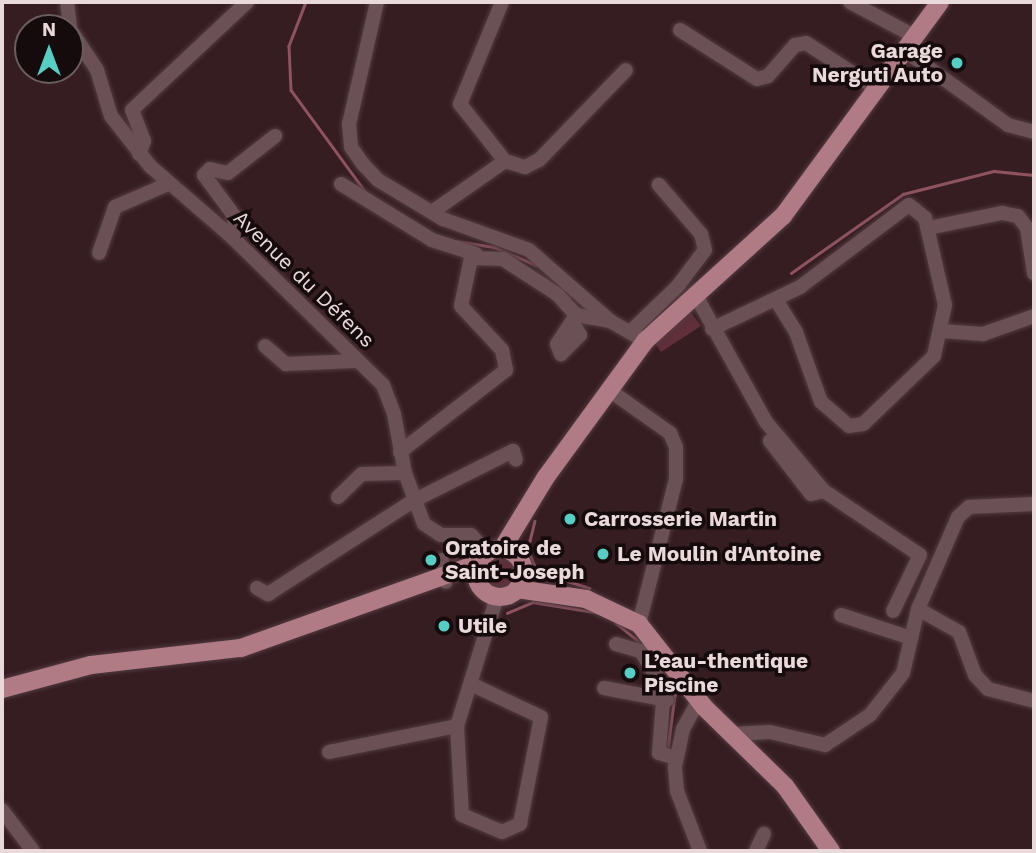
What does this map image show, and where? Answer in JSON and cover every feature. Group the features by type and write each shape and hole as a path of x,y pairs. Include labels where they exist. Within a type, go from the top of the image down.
{"main road":[{"path":"446,580 489,555 530,505 609,390 638,337 695,294 783,216 940,2"},
{"path":"517,589 530,505"},
{"path":"489,555 522,565 564,592 615,610 639,624 699,700 785,786 831,851"},
{"path":"480,587 489,555"},
{"path":"2,689 91,665 241,648 427,583 446,580 480,587 497,597 517,589 564,592"}],"street":[{"path":"139,154 145,141 132,110 247,2"},
{"path":"377,2 349,139 378,180 432,212 529,250 610,321 638,337 705,250 701,234 659,185"},
{"path":"502,2 460,104 505,161 525,166 539,160 626,70"},
{"path":"850,2 909,43 1008,125 1034,132"},
{"path":"680,30 757,79 768,76 795,45 806,43 877,89"},
{"name":"Avenue du Défens","path":"84,47 97,70 111,116 139,154 168,184 233,238 386,390 413,501 432,531 471,535 489,555"},
{"path":"233,238 235,217 204,175 210,169 228,173 275,136"},
{"path":"432,212 505,161"},
{"path":"99,253 116,207 168,184"},
{"path":"341,184 432,240 534,274 577,325 610,321"},
{"path":"712,329 776,300 843,259 909,205 917,207 928,228 928,246 945,299 941,331 928,366 855,427 821,402 796,332 776,300"},
{"path":"928,228 1002,214 1017,216 1027,228 1034,273"},
{"path":"401,452 506,370 502,349 461,306 468,261 477,254"},
{"path":"695,294 712,329 766,422 824,491 920,555 893,611"},
{"path":"941,331 983,334 1034,316"},
{"path":"265,346 286,364 355,360"},
{"path":"609,390 670,433 676,447 676,479 639,624"},
{"path":"257,588 268,594 413,501 513,451 516,460"},
{"path":"338,497 362,474 405,473"},
{"path":"733,734 770,732 814,745 830,743 892,694 935,561 963,511 1034,504"},
{"path":"442,559 446,580"},
{"path":"473,685 535,711 543,722 523,821 502,832 461,813 457,726 473,685 497,597"},
{"path":"918,609 959,632 975,675 988,689 1034,701"},
{"path":"841,614 911,638"},
{"path":"616,644 644,655 667,700 659,753 677,758"},
{"path":"604,688 667,700"},
{"path":"699,700 688,713 677,758 677,791 700,851"},
{"path":"329,751 457,726"},
{"path":"2,810 33,851"},
{"path":"756,851 764,834"}],"shaded area":[{"path":"689,310 701,326 661,352 653,340"},
{"path":"463,540 472,555 453,564 441,546"},
{"path":"499,555 511,560 516,572 511,584 499,589 487,584 482,572 487,560"}],"waterway":[{"path":"306,2 289,46 291,90 365,191"},
{"path":"791,273 903,194 994,171 1034,175"},
{"path":"456,241 494,247 536,265"},
{"path":"562,287 570,297"},
{"path":"535,521 528,550 537,571 589,588"},
{"path":"507,613 533,602 595,612"},
{"path":"616,623 646,647"},
{"path":"650,653 675,695 668,749"}],"place":[{"name":"Garage Nerguti Auto","path":"957,63"},
{"name":"Carrosserie Martin","path":"570,519"},
{"name":"Le Moulin d'Antoine","path":"603,554"},
{"name":"Oratoire de Saint-Joseph","path":"431,560"},
{"name":"Utile","path":"444,626"},
{"name":"L’eau-thentique Piscine","path":"630,673"}]}
